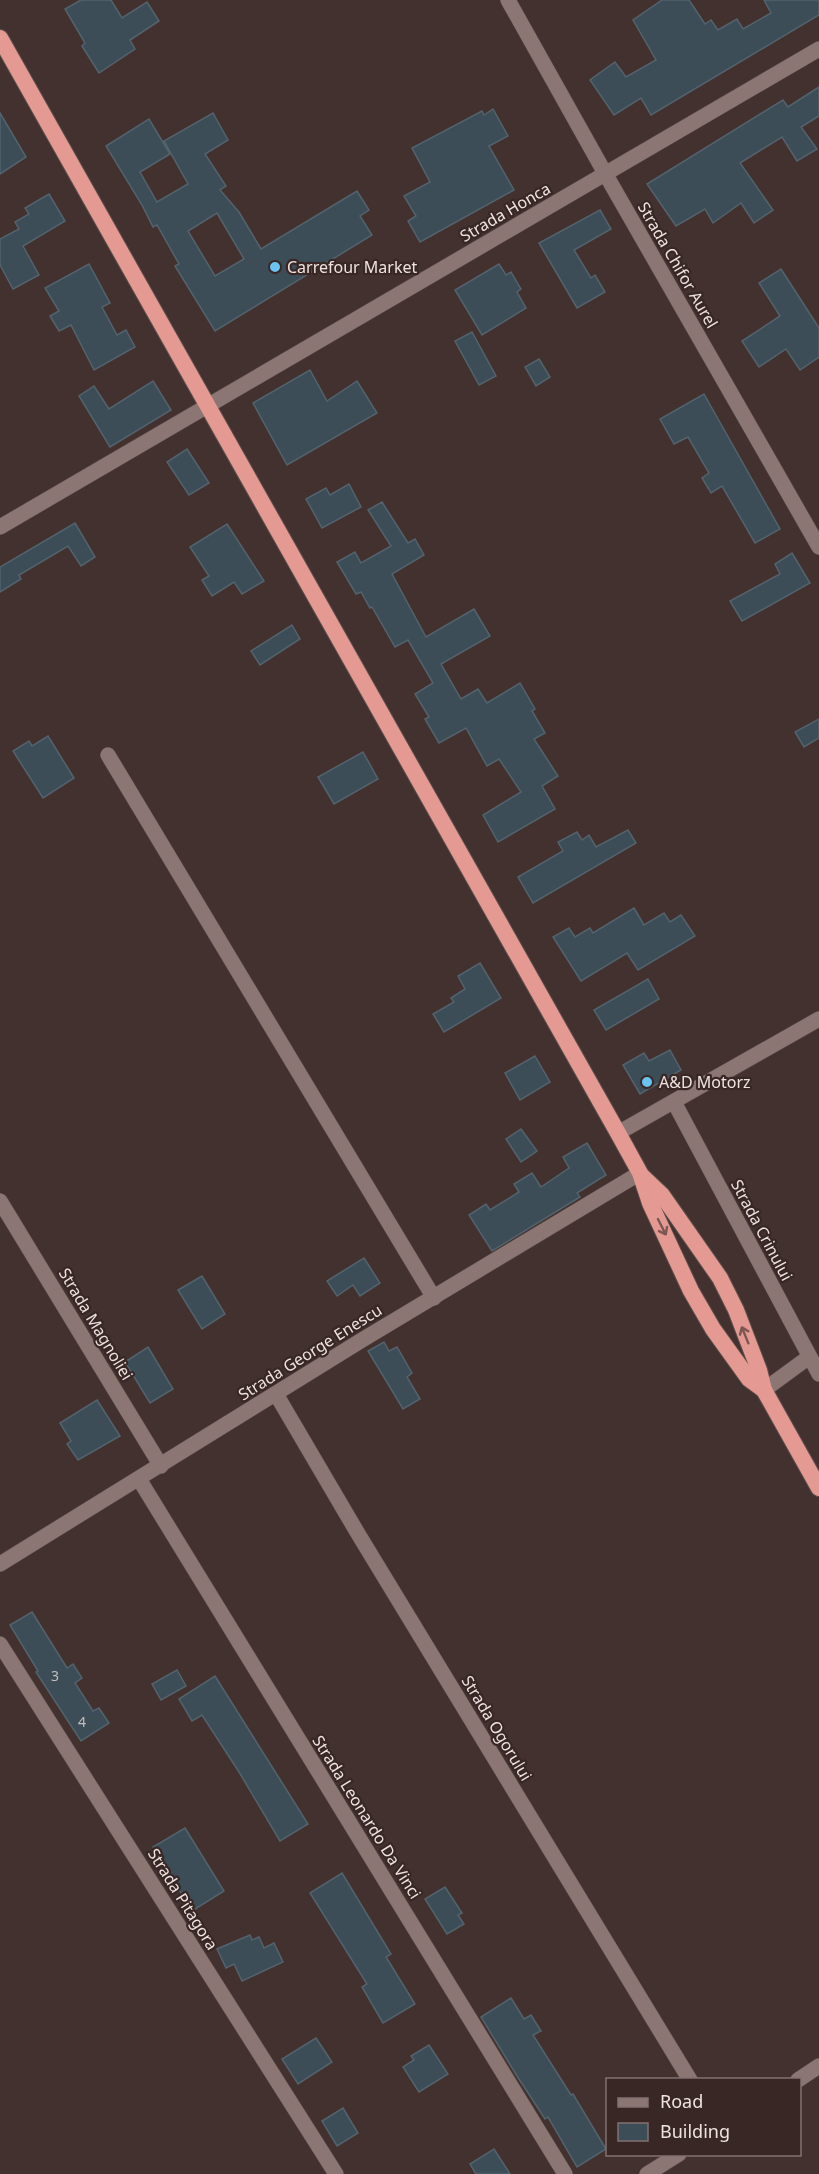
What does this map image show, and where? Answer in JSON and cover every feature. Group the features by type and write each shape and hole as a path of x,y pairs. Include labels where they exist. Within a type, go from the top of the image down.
{"highway":[{"path":"0,38 618,1132 692,1291 713,1329 749,1379 764,1390"},
{"path":"639,1173 662,1195 720,1278 736,1310 759,1370 764,1390 819,1488"}],"street":[{"name":"Strada Chifor Aurel","path":"508,0 819,547"},
{"name":"Strada Honca","path":"0,527 207,404 606,175 819,49"},
{"path":"108,755 434,1298"},
{"path":"618,1132 819,1019"},
{"name":"Strada Crinului","path":"674,1102 819,1374"},
{"name":"Strada George Enescu","path":"0,1564 639,1173"},
{"name":"Strada Magnoliei","path":"0,1201 161,1466"},
{"path":"764,1390 809,1357"},
{"name":"Strada Ogorului","path":"276,1394 357,1532 689,2078"},
{"name":"Strada Leonardo Da Vinci","path":"139,1479 565,2174"},
{"name":"Strada Pitagora","path":"0,1644 336,2174"},
{"path":"800,2078 819,2066"},
{"path":"647,2174 676,2156"}],"building":[{"path":"81,0 111,0 122,18 147,2 159,21 130,40 135,49 99,73 82,46 85,43 65,9"},
{"path":"662,0 689,0 705,24 711,20 718,30 737,19 743,29 771,13 764,0 819,0 819,15 651,115 641,98 614,115 590,80 615,62 626,77 656,60 633,20"},
{"path":"819,87 819,116 801,127 817,149 797,161 782,137 740,163 773,210 754,223 741,203 713,223 705,209 676,226 647,184 783,100 788,107"},
{"path":"493,109 508,136 489,146 514,190 420,242 408,221 416,216 404,196 430,182 412,148 482,111 484,115"},
{"path":"0,113 26,157 0,174"},
{"path":"213,113 228,140 205,154 226,186 220,190 239,212 261,249 357,191 369,210 360,216 372,235 215,331 175,266 179,264 157,225 153,227 106,146 149,119 170,154 140,172 157,202 188,184 164,141","holes":["217,213 244,259 215,276 188,231"]},
{"path":"49,194 65,221 23,246 39,275 13,289 0,265 0,239 19,229 15,222 29,214 25,208"},
{"path":"600,210 611,229 574,250 591,278 595,275 605,292 577,308 539,243"},
{"path":"89,264 110,303 102,307 117,335 126,330 135,347 94,370 71,325 59,331 50,316 59,311 45,288"},
{"path":"499,264 506,275 511,272 521,289 517,292 526,308 482,335 455,290"},
{"path":"781,269 819,328 819,357 800,370 786,349 759,367 742,341 780,316 759,283"},
{"path":"472,332 496,376 479,385 455,341"},
{"path":"539,359 550,377 536,386 525,367"},
{"path":"310,370 327,401 357,381 377,413 287,465 253,403"},
{"path":"153,381 171,410 110,447 79,396 94,386 109,409"},
{"path":"704,394 780,529 755,543 722,486 711,493 702,478 709,473 688,437 674,444 660,419"},
{"path":"187,449 209,483 189,495 167,462"},
{"path":"349,484 361,507 322,528 306,499 326,488 330,495"},
{"path":"382,502 408,543 415,539 424,555 392,574 426,637 474,609 490,636 441,664 461,699 478,689 487,703 520,683 545,733 534,739 558,776 542,786 555,809 498,842 483,815 521,792 499,759 487,766 466,728 439,743 425,719 429,717 415,694 433,683 408,640 395,647 372,607 370,608 361,592 356,594 337,562 355,552 361,563 391,546 368,510"},
{"path":"75,523 95,557 81,566 68,546 19,575 21,579 0,592 0,567"},
{"path":"227,524 264,581 242,594 234,582 212,596 202,580 209,576 190,547"},
{"path":"792,553 810,583 742,621 730,601 780,574 775,564"},
{"path":"292,625 300,639 260,665 251,651"},
{"path":"819,719 819,738 804,747 795,732"},
{"path":"48,736 74,778 43,798 13,751 29,741 32,746"},
{"path":"363,752 378,779 334,804 318,777"},
{"path":"628,830 636,843 533,903 518,877 563,851 558,842 577,832 582,840 589,835 596,847"},
{"path":"634,908 644,925 664,913 670,922 681,915 695,936 638,970 627,953 581,981 553,937 569,928 575,937 590,928 593,933"},
{"path":"480,963 501,998 444,1032 433,1014 454,1002 451,998 465,989 458,976"},
{"path":"648,979 659,999 606,1030 594,1010"},
{"name":"A&D Motorz","path":"670,1050 681,1070 640,1094 623,1065 644,1053 649,1061"},
{"path":"535,1056 550,1082 520,1100 505,1073"},
{"path":"521,1129 537,1151 521,1162 506,1139"},
{"path":"587,1143 606,1175 577,1193 580,1197 492,1251 469,1215 486,1204 490,1210 519,1192 514,1184 532,1173 541,1187 569,1168 563,1157"},
{"path":"364,1258 380,1283 360,1296 353,1285 337,1296 327,1281"},
{"path":"202,1276 225,1314 202,1329 178,1290"},
{"path":"384,1342 389,1351 397,1347 412,1373 407,1377 420,1399 403,1409 368,1351"},
{"path":"148,1347 173,1389 150,1403 125,1362"},
{"path":"97,1400 120,1436 78,1460 67,1444 71,1441 60,1423"},
{"path":"32,1612 67,1668 73,1664 82,1678 75,1683 93,1711 99,1708 109,1723 81,1741 36,1672 38,1671 10,1625"},
{"path":"177,1670 186,1686 161,1700 152,1684"},
{"path":"215,1676 308,1824 280,1841 202,1715 192,1721 179,1699"},
{"path":"185,1828 224,1891 192,1911 153,1847"},
{"path":"342,1873 391,1954 386,1957 415,2004 383,2023 362,1987 367,1984 310,1893"},
{"path":"445,1887 462,1913 458,1915 464,1924 447,1934 425,1899"},
{"path":"250,1935 252,1940 259,1937 264,1948 274,1943 283,1962 242,1981 234,1964 226,1968 217,1949"},
{"path":"511,1998 524,2019 531,2015 541,2031 533,2035 571,2095 573,2094 606,2149 577,2167 548,2117 545,2119 481,2017"},
{"path":"316,2038 332,2062 298,2084 282,2059"},
{"path":"429,2045 448,2074 419,2092 403,2067 414,2060 411,2056"},
{"path":"343,2108 358,2133 337,2146 322,2121"},
{"path":"494,2149 510,2174 476,2174 470,2164"}],"place":[{"name":"Carrefour Market","path":"275,267"},
{"name":"A&D Motorz","path":"647,1082"}]}
